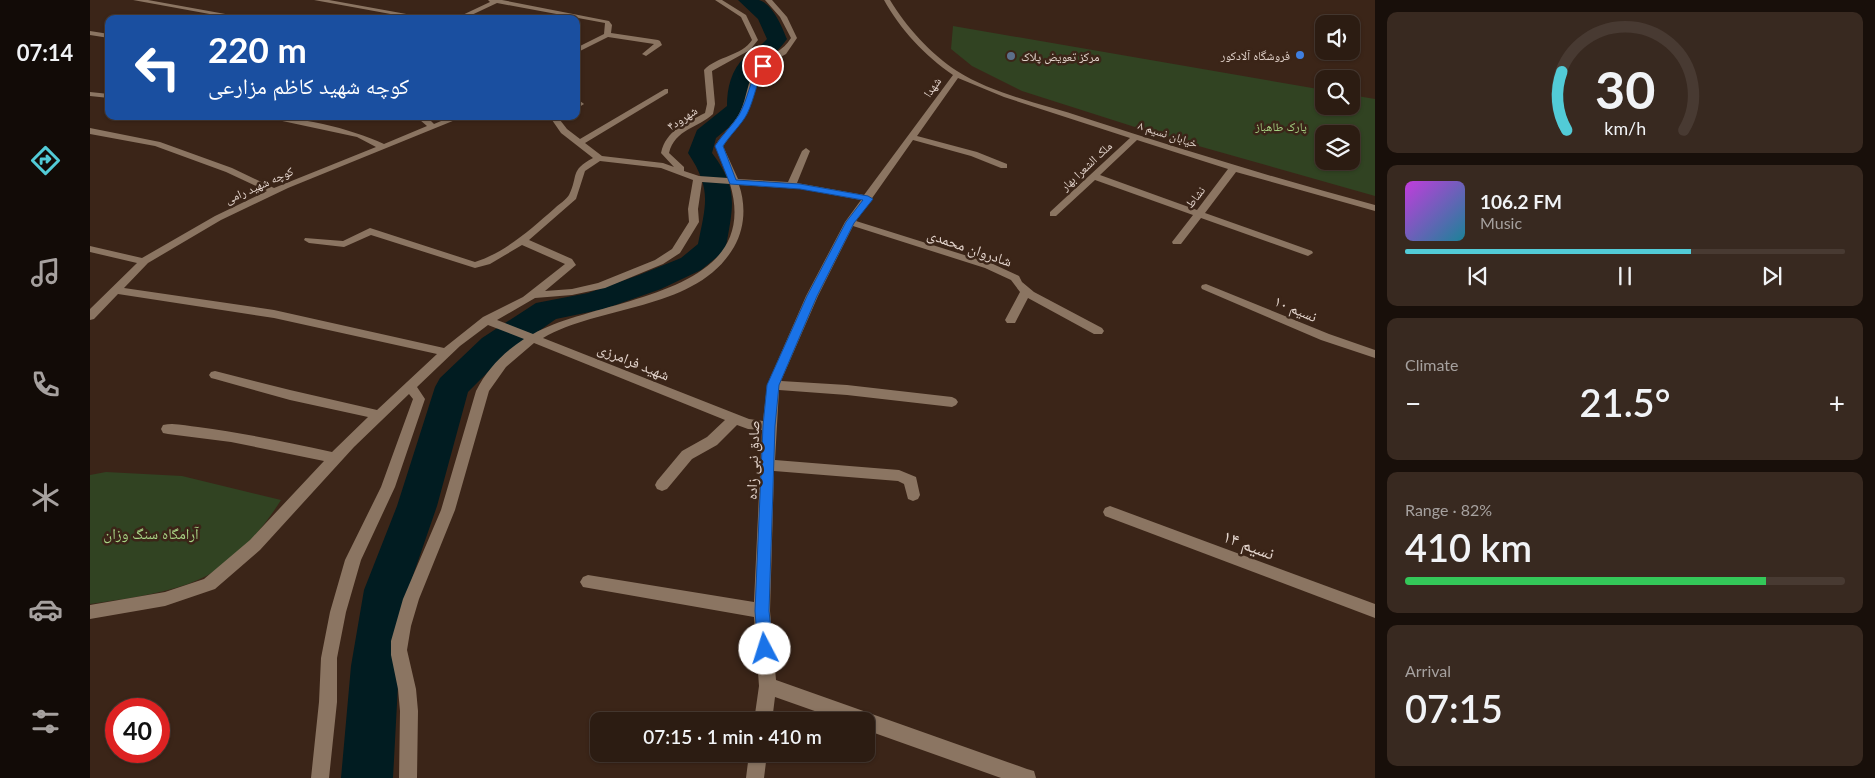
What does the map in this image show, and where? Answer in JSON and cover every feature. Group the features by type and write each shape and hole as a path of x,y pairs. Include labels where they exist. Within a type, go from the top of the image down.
{"street":[{"path":"136,0 226,15"},
{"path":"317,0 407,15"},
{"path":"465,15 496,0 572,15"},
{"name":"شهرود۴","path":"686,174 665,152 667,143 675,134 709,114 711,106 706,79 708,70 717,63 752,47 756,40 744,16 718,0"},
{"path":"408,778 410,716 404,668 398,647 407,610 444,522 479,402 488,379 510,356 550,329 652,298 690,283 715,266 731,248 737,233 739,202 719,146 743,114 756,76 763,66 788,50 794,38 789,26 773,3 768,0"},
{"name":"شهدا","path":"868,199 957,74 946,66 902,23 893,12 887,0"},
{"path":"580,17 607,22 610,28 607,35"},
{"path":"90,33 105,35"},
{"path":"580,49 607,35 658,42 658,45 646,54"},
{"name":"خیابان نسیم ۸","path":"957,74 1008,95 1136,137 1234,168 1375,208"},
{"path":"579,144 665,92"},
{"path":"90,94 105,96"},
{"path":"283,120 358,135 384,147"},
{"path":"425,120 433,128"},
{"name":"کوچه شهید رامی","path":"90,316 144,261 218,218 274,191 452,120"},
{"path":"556,120 564,131 599,158 663,166 698,179 836,191 868,199"},
{"path":"90,131 157,144 229,170 274,191"},
{"name":"ملک الشعرا بهار","path":"1053,214 1136,137"},
{"path":"911,138 974,154 1004,166"},
{"path":"791,186 806,151"},
{"path":"309,240 344,244 370,231 475,265 488,263 573,198 577,174 583,167 599,158"},
{"name":"نشاط","path":"1177,242 1234,168"},
{"path":"1094,176 1308,253"},
{"path":"533,295 572,292 601,286 659,262 676,251 694,222 693,209 698,179"},
{"name":"صادق نبی زاده","path":"764,712 768,686 762,611 769,426 773,385 812,296 850,222 868,199"},
{"name":"شادروان محمدی","path":"850,222 989,266 1015,278 1026,291 1098,331"},
{"path":"90,612 165,599 209,584 255,545 335,458 409,385 446,352 487,320 533,295 572,265 568,261 520,240"},
{"path":"90,249 144,261"},
{"name":"نسیم ۱۰","path":"1206,287 1325,337 1375,354"},
{"path":"115,290 274,314 446,352"},
{"path":"1011,320 1026,291"},
{"name":"شهید فرامرزی","path":"487,320 748,424 769,426"},
{"path":"215,375 290,395 379,415"},
{"path":"320,778 328,702 329,658 338,612 353,560 388,487 420,400 409,385"},
{"path":"773,385 847,390 952,402"},
{"path":"662,485 687,455 712,441 735,419"},
{"path":"168,429 240,438 335,458"},
{"path":"769,465 899,476 911,481 912,495"},
{"name":"نسیم ۱۴","path":"1110,512 1375,611"},
{"path":"588,582 762,611"},
{"path":"768,686 1028,778"},
{"path":"755,778 757,762"}],"green space":[{"name":"پارک طاهباز","path":"953,26 1315,88 1315,115 1360,115 1360,96 1375,99 1375,196 1163,136 1022,91 972,66 951,49"},
{"name":"آرامگاه سنگ وزان","path":"106,472 182,476 281,500 263,526 241,550 203,578 164,591 90,604 90,475"}],"waterway":[{"path":"367,778 375,666 386,590 417,506 452,387 494,346 547,310 593,302 650,282 691,264 712,247 720,201 712,170 700,153 705,135 738,108 741,80 747,68 770,48 777,39 766,16 759,8 747,0"}],"place":[{"name":"فروشگاه آلادکور","path":"1300,55"},
{"name":"مرکز تعویض پلاک","path":"1011,56"}],"route":[{"path":"763,66 756,76 743,114 719,146 732,182 800,186 836,191 868,199 850,222 812,296 773,385 769,426 762,611 765,649"}]}
